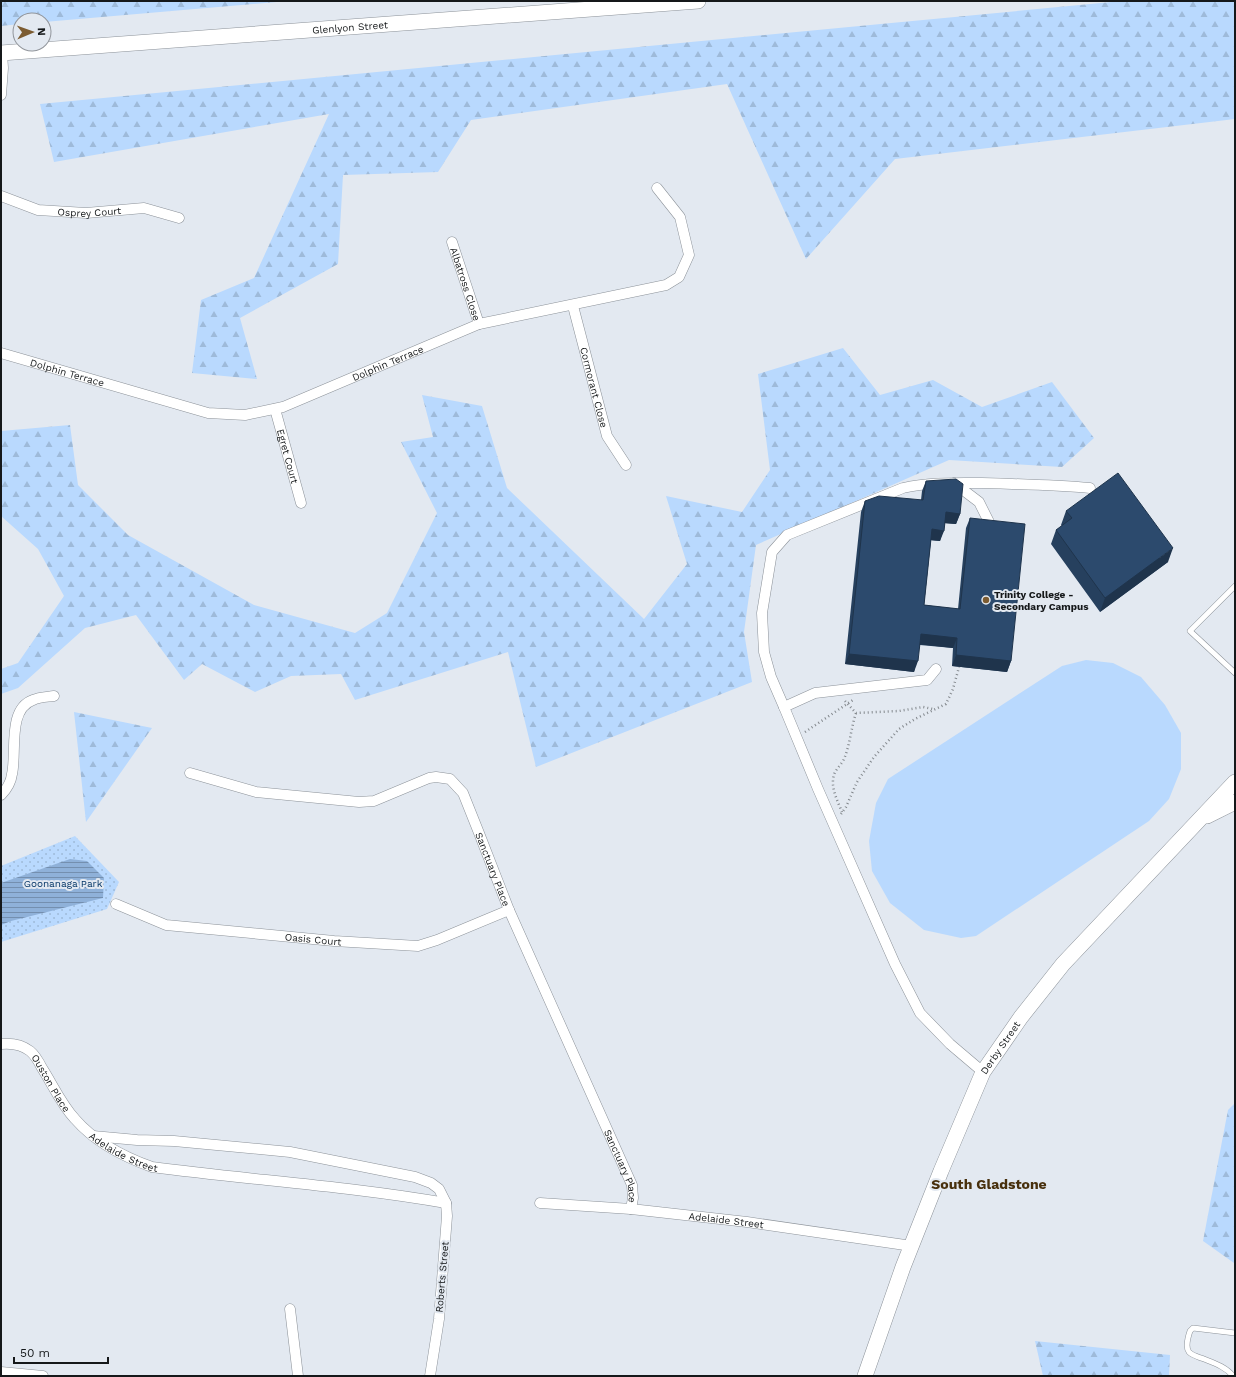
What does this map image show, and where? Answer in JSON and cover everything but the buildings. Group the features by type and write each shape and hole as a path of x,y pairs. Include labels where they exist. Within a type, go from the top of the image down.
{"main road":[{"name":"Glenlyon Street","path":"2,53 698,1"},
{"name":"Derby Street","path":"865,1376 883,1320 941,1171 983,1072 1021,1017 1063,964 1196,821 1235,782"},
{"path":"1196,821 1235,802"}],"street":[{"path":"1,95 3,68 2,53"},
{"name":"Dolphin Terrace","path":"1,353 208,413 245,415 283,407 479,324 666,286 679,277 689,255 680,217 657,188"},
{"name":"Osprey Court","path":"1,196 38,210 86,213 144,208 179,218"},
{"name":"Albatross Close","path":"452,242 479,324"},
{"name":"Cormorant Close","path":"573,306 607,436 626,465"},
{"name":"Egret Court","path":"275,409 301,503"},
{"path":"954,483 979,502 989,522"},
{"path":"983,1072 950,1044 920,1013 895,964 771,677 764,652 762,612 772,552 787,535 902,488 918,484 1039,484 1090,488"},
{"path":"784,707 815,693 927,680 936,669"},
{"path":"1,796 8,786 12,775 17,717 21,708 31,700 54,696"},
{"name":"Sanctuary Place","path":"190,773 256,792 359,802 374,801 429,778 436,777 450,780 463,793 509,910 632,1185 631,1209"},
{"name":"Oasis Court","path":"116,904 166,925 334,941 418,946 437,940 509,910"},
{"name":"Ouston Place","path":"1,1044 12,1043 31,1051 65,1106 75,1119 93,1136"},
{"name":"Adelaide Street","path":"93,1136 144,1141 174,1141 290,1152 415,1177 431,1183 439,1189 446,1203"},
{"name":"Adelaide Street","path":"93,1136 123,1155 152,1167 281,1182 330,1186 446,1203"},
{"name":"Roberts Street","path":"430,1376 439,1319 446,1243 446,1203"},
{"name":"Adelaide Street","path":"540,1203 631,1209 747,1222 912,1246"},
{"path":"290,1309 298,1376"},
{"path":"7,1374 43,1376"}],"lane":[{"path":"1235,586 1190,631 1235,673"},
{"path":"1233,1376 1229,1370 1193,1354 1189,1351 1187,1345 1190,1331 1194,1328 1235,1333"}],"path":[{"path":"833,823 846,807 857,782 874,757 899,729 946,704 953,689 959,667"},
{"path":"797,738 858,697"},
{"path":"843,699 856,713 899,711 923,707 934,710"},
{"path":"842,812 833,785 834,775 843,761 847,751 856,713"}],"green space":[{"path":"1,1 288,1 52,21 52,12 12,12 12,25 1,26"},
{"path":"1122,1 1235,1 1235,119 895,159 806,259 727,84 471,120 438,172 343,175 338,264 240,318 257,379 192,373 201,300 254,278 329,114 54,162 40,104"},
{"path":"843,348 880,395 933,380 982,407 1052,382 1094,438 1062,467 949,460 756,545 744,632 752,682 536,767 508,652 355,700 341,674 291,676 255,692 202,664 184,680 136,615 85,628 18,688 1,694 1,669 18,663 64,596 38,549 1,516 1,431 70,425 78,485 128,535 254,605 355,633 387,613 437,513 401,442 433,437 422,395 482,406 507,488 644,619 687,564 666,496 742,512 770,470 758,374"},
{"path":"1086,660 1113,663 1141,677 1165,705 1181,733 1181,769 1169,799 1149,821 976,936 961,938 924,930 890,903 872,871 869,841 876,803 888,779 1062,666"},
{"path":"74,712 152,728 86,822"},
{"name":"Goonanaga Park","path":"75,836 119,882 107,909 1,942 1,866"},
{"path":"1235,1103 1234,1263 1203,1241 1228,1110"},
{"path":"1035,1341 1170,1355 1169,1376 1043,1376"}],"shaded area":[{"path":"70,859 87,861 104,878 103,898 11,921 1,925 1,883"}],"place":[{"name":"Trinity College - Secondary Campus","path":"986,600"}],"district":[{"name":"South Gladstone","path":"989,1184"}]}
